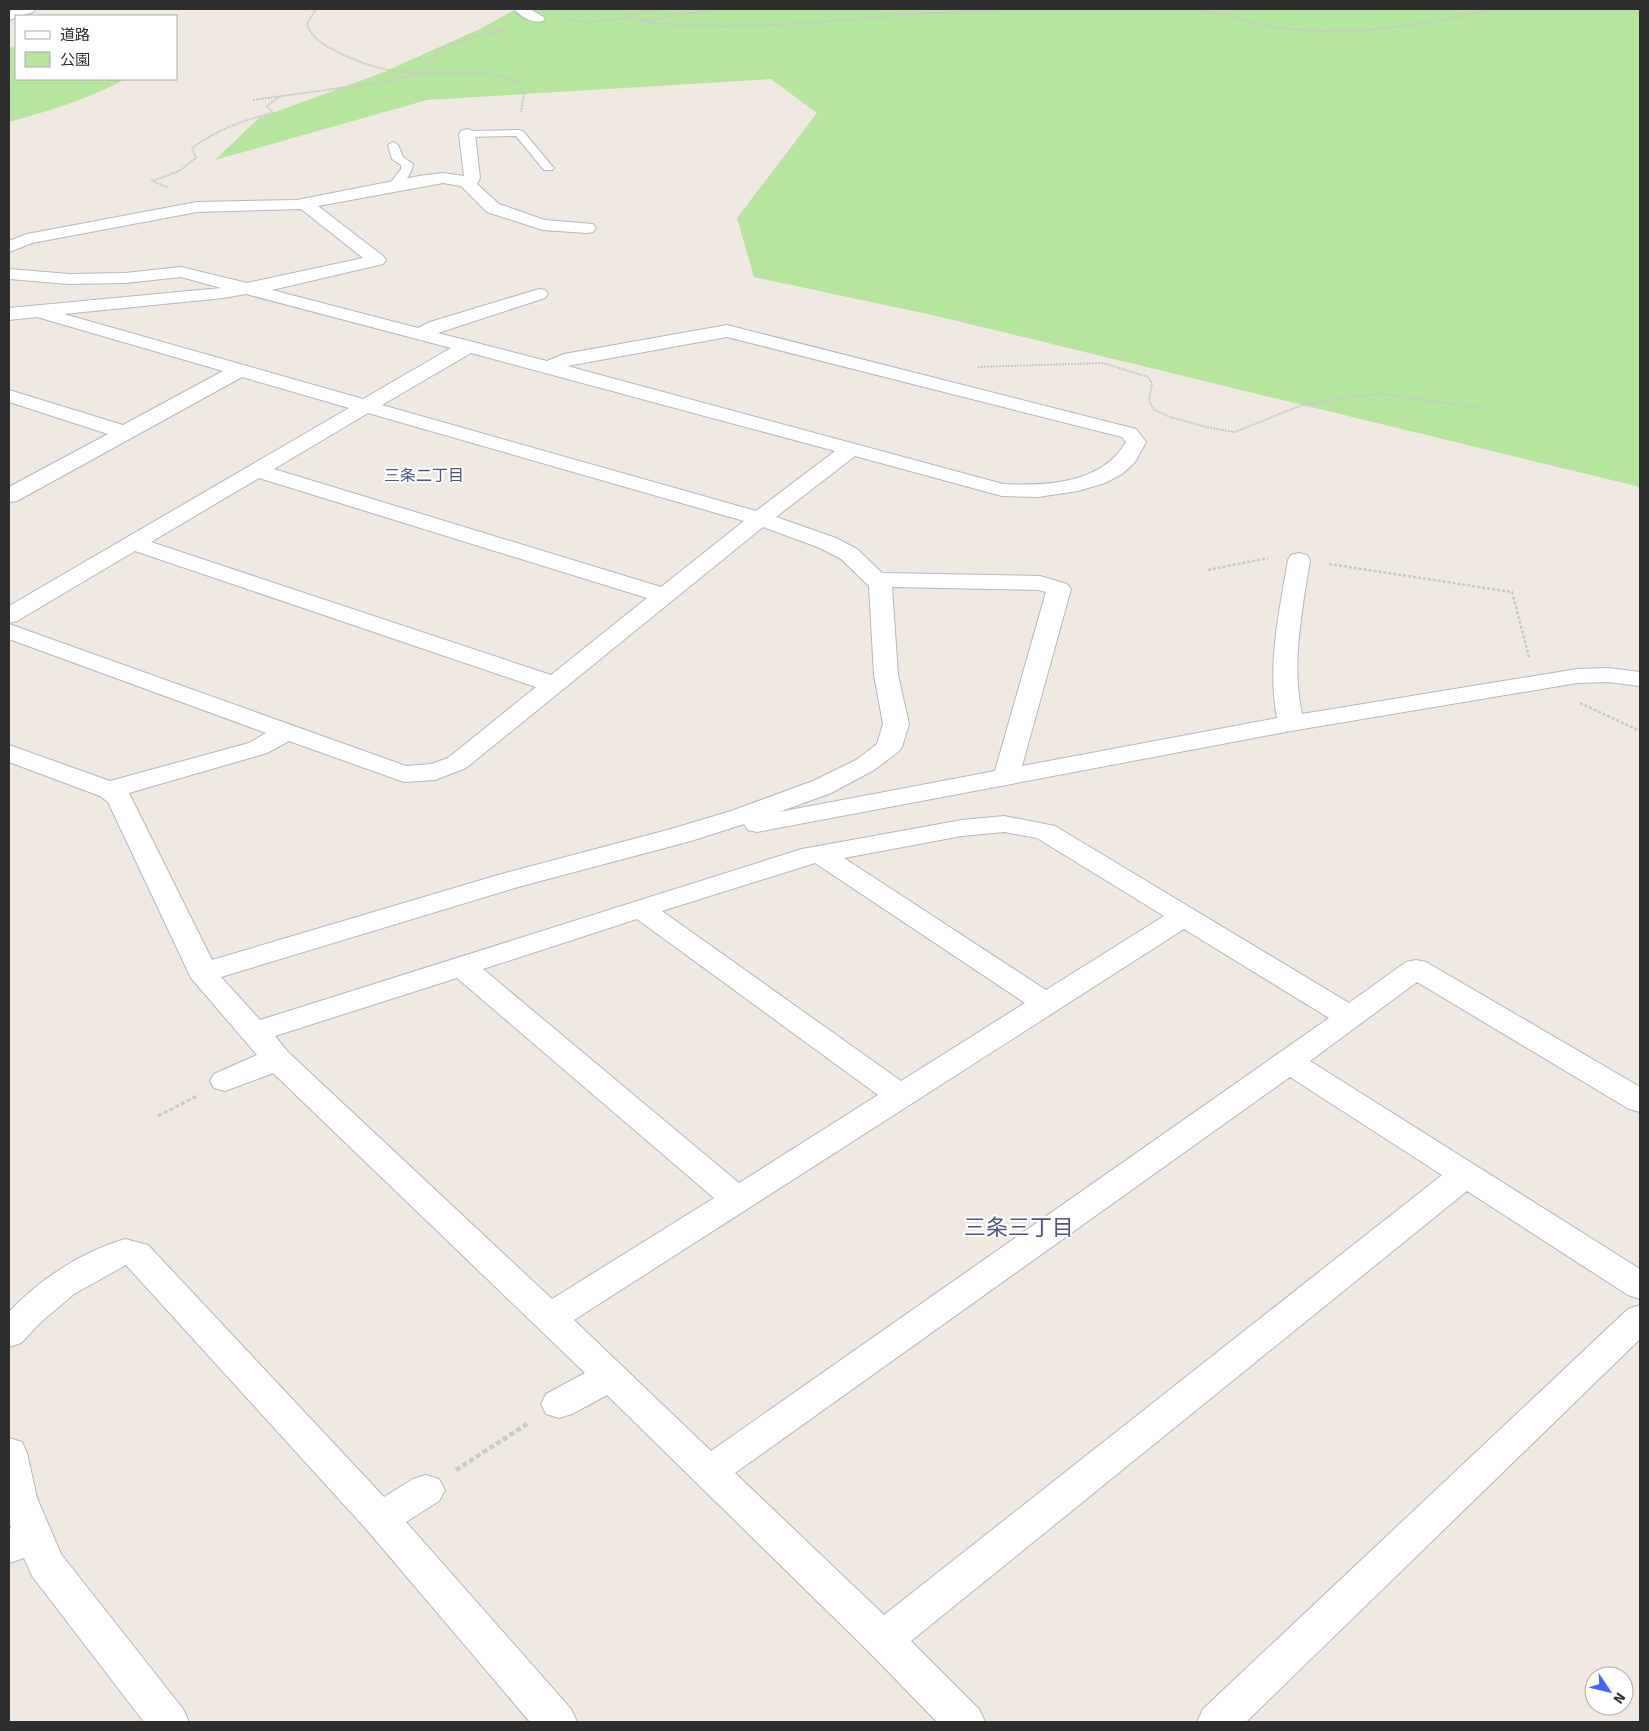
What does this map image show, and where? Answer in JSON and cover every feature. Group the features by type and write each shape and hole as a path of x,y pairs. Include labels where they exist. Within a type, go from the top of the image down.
{"street":[{"path":"9,16 28,9"},
{"path":"521,9 538,18"},
{"path":"467,134 472,178 468,184 493,208 543,225 587,228"},
{"path":"9,247 27,239 197,207 250,207 303,203 395,185 443,178 470,182"},
{"path":"9,314 247,289 377,260 303,203"},
{"path":"9,274 87,279 125,278 181,272 549,367 1002,490 1022,492 1090,481 1112,472 1133,451 1136,442 1129,433 727,332 564,360 549,367"},
{"path":"420,334 436,326 539,294"},
{"path":"38,311 56,318 760,519 828,543 849,554 880,584 886,675 896,724 889,747 865,766 822,787 681,835 508,881 204,972"},
{"path":"9,616 468,346"},
{"path":"9,496 240,370"},
{"path":"9,396 126,433"},
{"path":"9,631 404,774 435,772 457,763 760,519 851,449"},
{"path":"256,470 665,596"},
{"path":"132,543 555,685"},
{"path":"1291,723 1284,694 1286,639 1299,560"},
{"path":"875,580 1040,583 1059,589 1006,777"},
{"path":"681,835 785,820 1291,723 1577,676 1640,678"},
{"path":"109,790 258,748 286,732"},
{"path":"10,754 109,790 119,798 204,972 225,1002 256,1032 277,1059 550,1318 883,1640 964,1722"},
{"path":"256,1032 802,857 962,828 1004,824 1045,832 1350,1018"},
{"path":"819,854 1046,1004"},
{"path":"641,908 900,1096"},
{"path":"550,1318 1184,916"},
{"path":"461,966 738,1199"},
{"path":"709,1472 1289,1062 1416,969 1640,1101"},
{"path":"225,1081 277,1059"},
{"path":"1289,1062 1640,1286"},
{"path":"883,1640 1466,1174"},
{"path":"9,1334 30,1312 62,1285 99,1263 125,1252 136,1254 380,1519 556,1722"},
{"path":"1218,1722 1640,1318"},
{"path":"559,1404 610,1378"},
{"path":"9,1453 18,1498 21,1541 46,1564 168,1722"},
{"path":"380,1519 426,1490"}],"lane":[{"path":"467,134 519,133 548,168"},
{"path":"393,145 398,159 407,164 407,169 395,185"}],"path":[{"path":"316,9 307,24 308,30 320,43 345,57 367,65 414,73 487,71 511,78 521,84 524,93 519,133"},
{"path":"624,18 653,9"},
{"path":"253,100 390,80 414,73 424,67 445,46 538,18 589,22 624,18 653,20 715,9"},
{"path":"752,9 779,9"},
{"path":"624,18 666,26 712,28 794,25 1006,9"},
{"path":"1196,9 1282,28 1338,30 1455,18 1493,9"},
{"path":"169,188 152,181 178,171 196,158 192,148 210,135 240,121 273,113 268,106 280,96"},
{"path":"978,367 1103,363 1148,378 1152,383 1149,400 1153,408 1170,417 1210,428 1235,432 1302,405 1347,397 1381,394 1483,408"},
{"path":"1208,570 1266,558 1299,560 1512,592 1536,683 1640,731"},
{"path":"158,1116 225,1081"},
{"path":"426,1490 559,1404"}],"green space":[{"path":"516,9 1640,9 1640,487 941,317 754,277 737,218 817,113 771,79 427,100 215,160 259,118 384,72 482,28"},
{"path":"15,46 15,80 123,80 83,98 9,122 9,48"}],"district":[{"name":"三条二丁目","path":"424,476"},
{"name":"三条三丁目","path":"1019,1227"}]}
